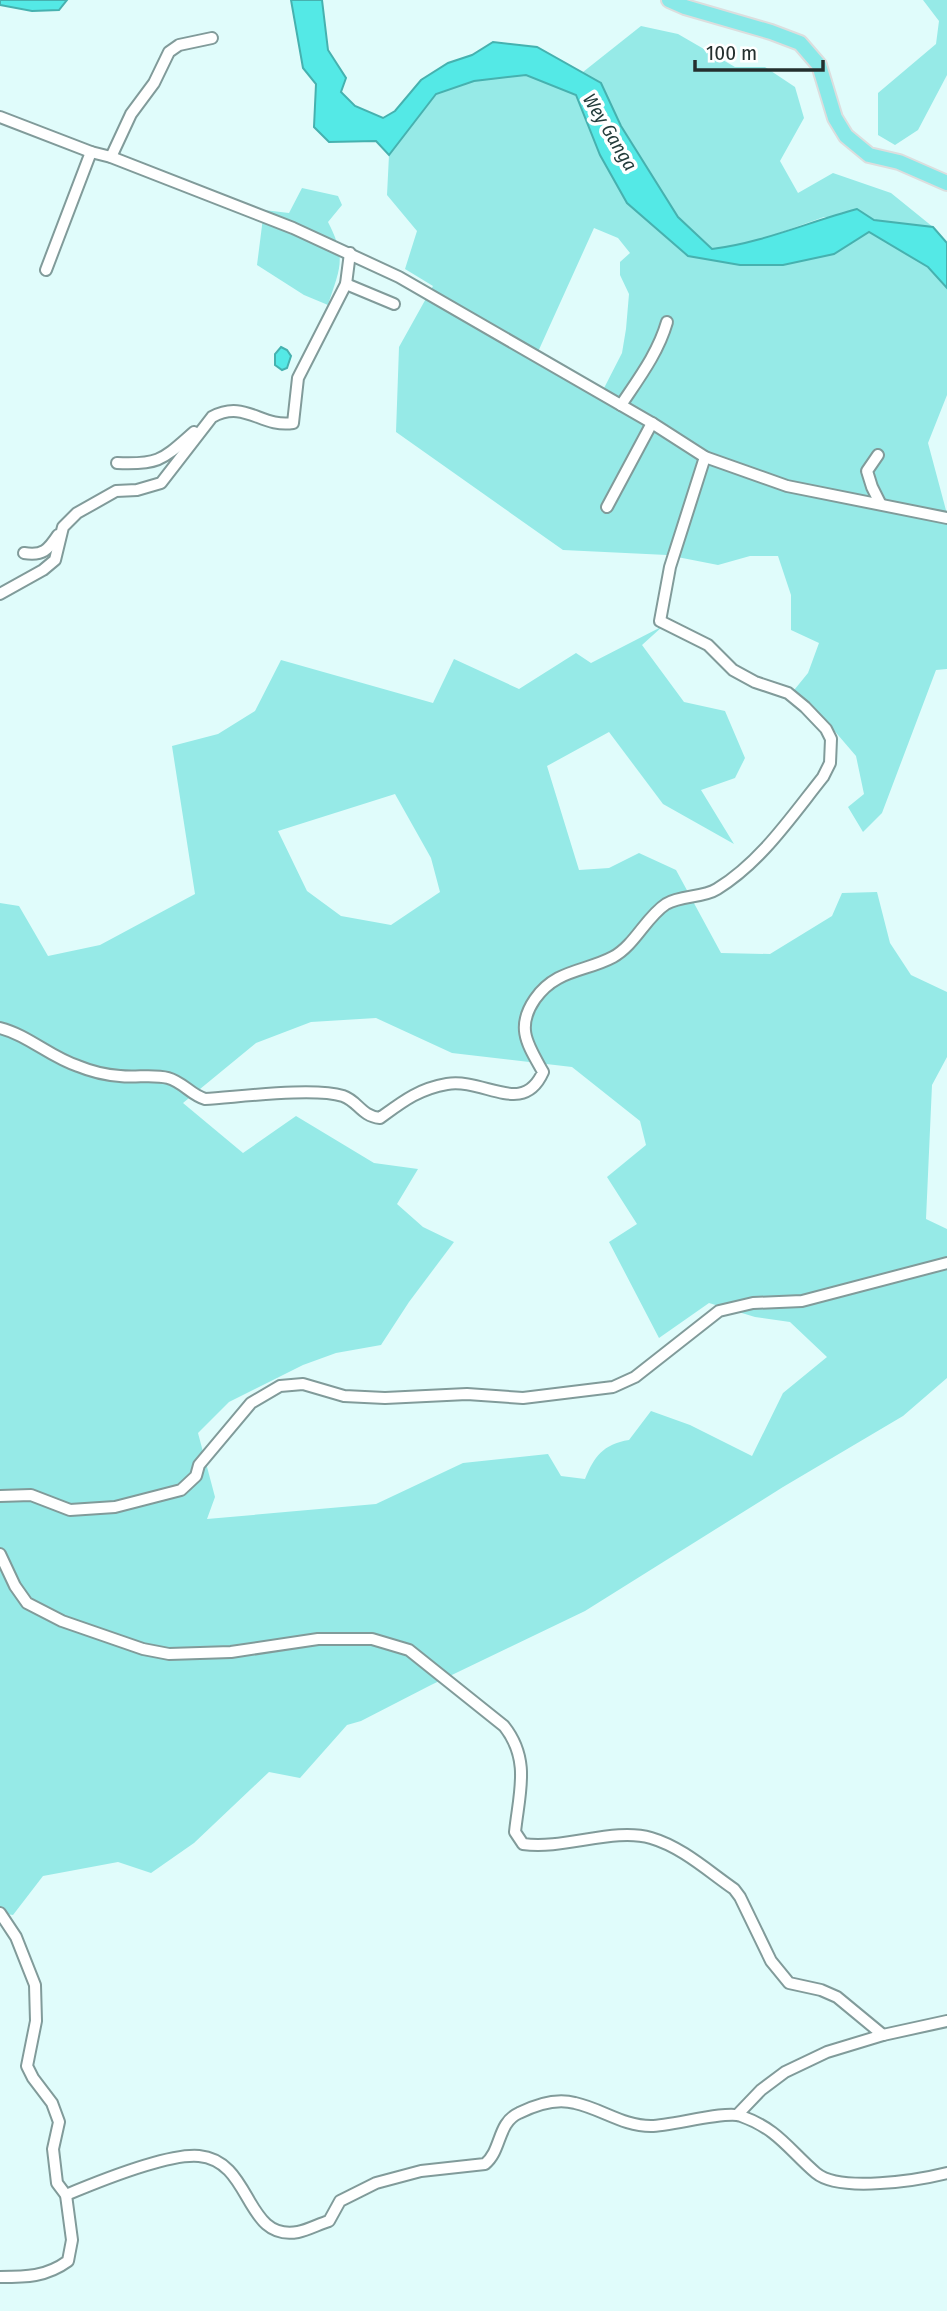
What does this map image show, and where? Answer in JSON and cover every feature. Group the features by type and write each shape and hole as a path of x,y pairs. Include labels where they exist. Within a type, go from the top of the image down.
{"main road":[{"path":"669,0 800,43 819,65 835,118 846,136 869,155 900,162 947,183"}],"street":[{"path":"111,157 131,114 154,83 169,52 179,45 212,38"},
{"path":"0,117 111,157 350,253 399,277 652,423 705,457 787,486 947,518"},
{"path":"46,270 91,152"},
{"path":"117,463 145,464 162,460 224,410 235,409 280,425 293,423 298,378 346,284 350,253"},
{"path":"346,284 394,304"},
{"path":"621,405 648,366 667,322"},
{"path":"24,552 37,555 47,551 76,513 105,495 161,483 212,417"},
{"path":"607,507 652,423"},
{"path":"878,456 867,471 880,503"},
{"path":"0,1028 12,1031 77,1066 120,1076 167,1077 181,1083 197,1097 205,1100 318,1093 345,1097 369,1117 380,1118 415,1093 448,1084 474,1084 517,1096 537,1085 543,1072 526,1040 524,1024 535,1000 542,992 564,973 615,956 667,904 715,891 752,864 823,777 830,763 831,739 826,729 805,707 788,693 755,682 733,670 708,645 660,621 670,566 705,457"},
{"path":"0,594 43,570 55,559 63,527"},
{"path":"0,1496 31,1495 71,1510 92,1510 181,1490 196,1476 199,1465 251,1403 280,1386 303,1384 344,1396 385,1398 467,1394 523,1398 613,1387 635,1377 719,1311 753,1303 802,1301 947,1262"},
{"path":"0,1554 15,1586 27,1603 61,1621 143,1649 169,1654 231,1651 318,1639 356,1638 372,1639 409,1650 504,1726 514,1740 521,1757 522,1775 515,1832 523,1844 539,1846 627,1835 650,1837 680,1850 734,1889 771,1961 789,1983 821,1990 837,1997 883,2035"},
{"path":"0,1913 16,1937 35,1985 36,2021 27,2066 52,2103 59,2122 53,2149 57,2183 66,2195 72,2240 68,2262 54,2271 30,2276 0,2277"},
{"path":"738,2114 761,2090 785,2072 827,2052 883,2035 947,2021"},
{"path":"66,2195 104,2179 180,2157 200,2156 215,2160 234,2175 243,2186 254,2212 262,2222 282,2231 298,2232 329,2221 340,2201 376,2183 421,2171 485,2164 493,2158 506,2120 548,2102 574,2102 621,2122 651,2126 738,2114 777,2134 819,2176 835,2181 877,2185 947,2173"}],"shaded area":[{"path":"923,0 947,0 947,75 918,130 895,145 878,135 878,93 936,44 939,21"},
{"path":"641,26 678,34 735,67 765,67 795,87 804,118 780,161 798,193 833,173 891,193 933,227 824,217 745,245 712,249 676,216 583,72"},
{"path":"526,75 576,95 598,151 627,203 688,256 834,254 869,232 928,267 947,288 947,395 928,443 947,514 947,669 936,670 882,813 863,832 848,807 864,794 856,756 814,707 786,700 808,673 819,643 791,630 791,595 778,556 750,556 718,565 667,555 563,550 396,432 399,347 433,286 405,269 417,231 387,195 389,155 436,94 474,81","holes":["594,228 618,238 630,253 620,262 620,275 629,294 626,329 622,353 601,394 537,354"]},
{"path":"302,188 338,196 342,205 328,222 338,245 340,263 328,305 304,295 257,265 264,210 289,213"},
{"path":"663,626 642,645 684,702 725,711 745,758 735,778 701,790 734,844 663,804 609,732 547,766 579,870 609,868 639,853 676,870 721,953 770,954 832,916 842,893 877,892 890,943 911,975 947,992 947,1057 932,1085 926,1219 947,1229 947,1378 903,1416 783,1487 585,1611 361,1721 347,1725 300,1778 269,1772 194,1843 151,1873 118,1862 43,1876 13,1915 0,1913 0,903 19,906 48,956 100,945 195,894 172,746 218,734 255,711 281,660 433,703 454,659 519,689 576,653 591,663","holes":["395,794 431,858 440,892 391,925 341,916 307,891 278,831","376,1018 452,1053 572,1067 640,1121 646,1145 607,1177 637,1224 609,1242 659,1338 709,1303 755,1317 790,1322 827,1357 783,1393 752,1456 690,1425 651,1411 629,1440 612,1445 601,1453 585,1479 561,1476 548,1454 463,1463 376,1504 207,1519 215,1497 198,1433 229,1402 303,1365 336,1353 381,1345 454,1242 423,1227 397,1204 418,1169 374,1163 296,1116 243,1153 183,1103 256,1043 311,1022"]}],"water":[{"path":"0,0 67,0 59,10 32,11 0,5"},
{"name":"Wey Ganga","path":"291,0 322,0 328,50 346,78 341,92 355,106 383,118 395,111 421,80 448,63 472,55 493,42 537,47 601,83 621,126 678,217 712,249 767,237 857,209 874,220 933,227 947,243 947,288 928,267 869,232 834,254 783,265 740,265 688,256 627,203 600,155 576,95 526,75 474,81 436,94 389,155 376,141 329,142 314,127 316,84 303,68"},
{"path":"281,347 291,356 287,368 282,370 275,365 275,354"}]}
